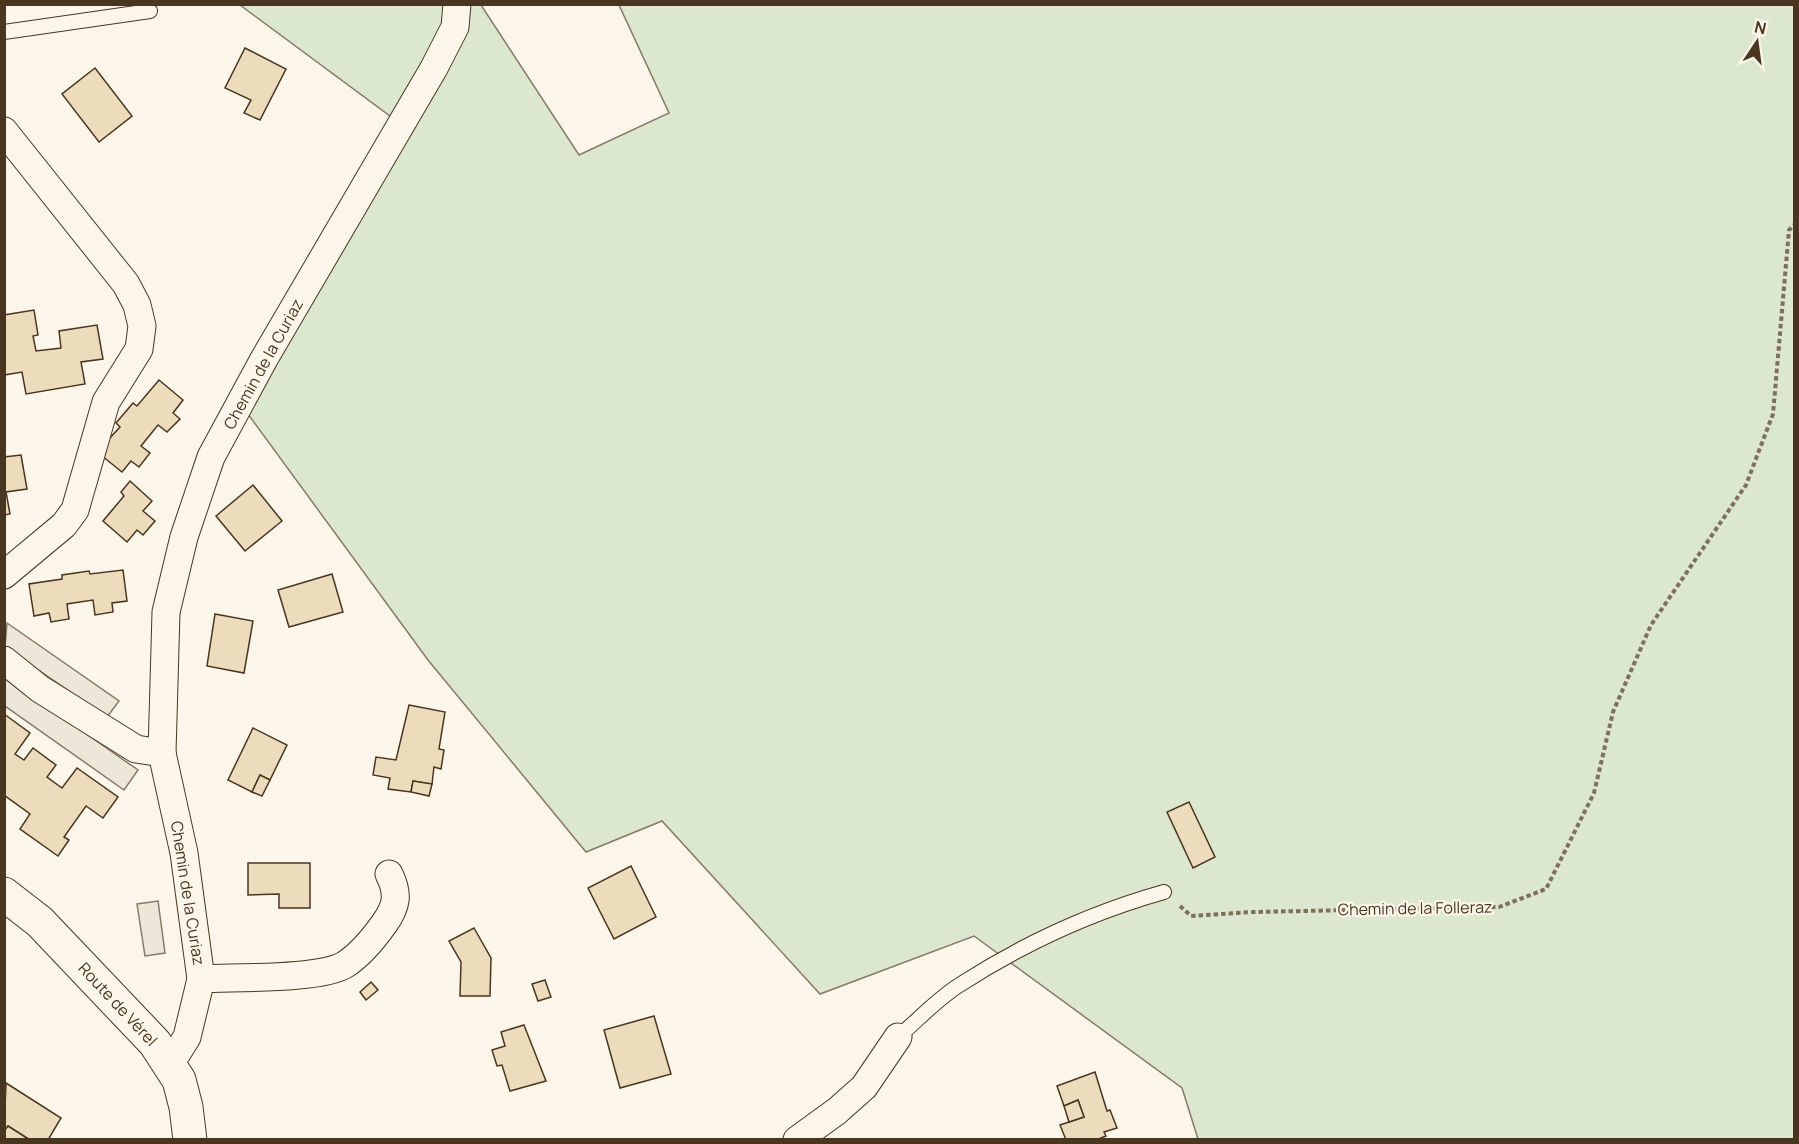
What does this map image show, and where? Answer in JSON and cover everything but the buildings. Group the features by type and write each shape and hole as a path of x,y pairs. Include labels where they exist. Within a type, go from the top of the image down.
{"street":[{"name":"Chemin de la Curiaz","path":"167,1060 177,1053 187,1037 201,979 184,853 162,753 166,612 184,537 211,457 264,359 434,68 455,27 457,4"},
{"path":"4,130 126,284 137,305 142,326 139,349 106,402 75,510 64,525 4,574"},
{"path":"4,660 40,688 136,749 162,753"},
{"path":"201,979 315,973 345,965 375,937 394,910 397,889 389,874"},
{"name":"Route de Vérel","path":"4,894 40,922 127,1012 167,1060 179,1080 190,1140"},
{"path":"797,1140 837,1111 864,1087 898,1038"}],"lane":[{"path":"4,32 150,11"},
{"path":"898,1038 959,985 980,973 1110,907 1164,892"}],"path":[{"name":"Chemin de la Folleraz","path":"1164,892 1191,916 1253,912 1499,907 1546,889 1594,793 1613,712 1651,625 1746,485 1773,414 1789,230 1794,225"}],"green space":[{"path":"240,5 481,5 579,155 669,113 619,5 1794,5 1794,1139 1198,1139 1182,1088 974,936 820,994 662,821 586,852 428,660 234,395 398,122"}],"shaded area":[{"path":"7,623 119,701 107,717 5,647"},
{"path":"5,677 138,770 124,790 5,706"},
{"path":"158,901 165,953 145,956 137,904"}]}
